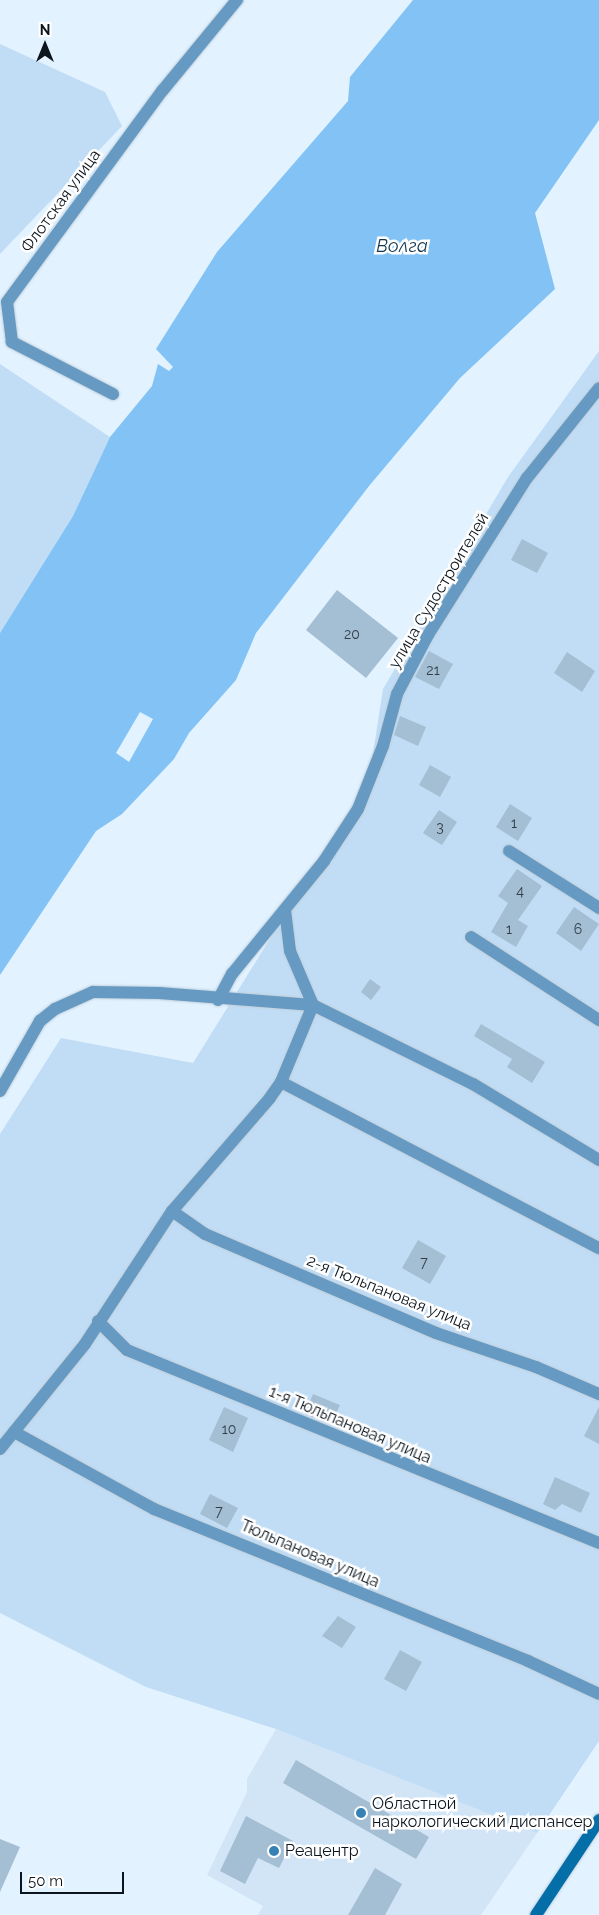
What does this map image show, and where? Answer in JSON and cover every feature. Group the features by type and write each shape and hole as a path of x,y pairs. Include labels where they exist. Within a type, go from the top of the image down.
{"main road":[{"path":"536,1915 599,1820"}],"street":[{"name":"Флотская улица","path":"113,394 12,342 8,302 163,90 237,0"},
{"name":"улица Судостроителей","path":"218,1000 232,974 285,910 358,809 383,746 397,694 428,635 527,478 599,388"},
{"path":"509,851 599,908"},
{"path":"0,1449 85,1344 98,1321 172,1211 281,1082 313,1005 290,951 285,910"},
{"path":"471,937 599,1020"},
{"path":"0,1091 40,1021 73,999 112,990 218,1000 313,1005 473,1084 599,1160"},
{"path":"281,1082 563,1233 599,1248"},
{"name":"2-я Тюльпановая улица","path":"172,1211 205,1234 436,1332 536,1367 599,1394"},
{"name":"1-я Тюльпановая улица","path":"98,1321 126,1350 599,1543"},
{"name":"Тюльпановая улица","path":"14,1432 154,1509 528,1661 599,1694"}],"shaded area":[{"path":"0,44 105,92 122,126 0,254"},
{"path":"599,351 599,1741 537,1833 276,1729 146,1687 0,1613 0,1134 61,1038 193,1063 369,779 383,689 508,477"},
{"path":"0,364 110,437 73,516 0,633"},
{"name":"Областной наркологический диспансер","path":"276,1729 537,1833 481,1915 258,1915 263,1906 207,1875 247,1792 247,1779"}],"water":[{"name":"Волга","path":"413,0 599,0 599,120 535,213 555,289 460,378 369,486 256,633 236,680 189,733 174,759 122,814 96,831 0,975 0,633 73,516 110,437 152,386 158,364 169,371 173,367 156,349 217,252 348,101 350,77"}],"pier":[{"path":"140,712 153,719 129,762 116,753"}],"building":[{"path":"522,539 548,553 537,573 511,560"},
{"path":"337,590 398,638 366,678 306,630"},
{"path":"429,651 453,664 439,689 415,677"},
{"path":"567,652 595,671 582,692 554,673"},
{"path":"400,716 426,727 418,746 394,735"},
{"path":"430,765 451,777 440,797 419,785"},
{"path":"510,804 532,818 518,841 496,827"},
{"path":"439,810 457,822 442,845 423,833"},
{"path":"517,869 542,886 518,920 528,926 516,947 491,932 508,903 498,896"},
{"path":"574,907 599,924 581,951 556,933"},
{"path":"370,979 381,987 371,1000 361,992"},
{"path":"481,1024 545,1062 532,1083 507,1067 512,1059 474,1036"},
{"path":"418,1240 446,1256 430,1284 402,1268"},
{"path":"313,1394 340,1405 331,1425 305,1414"},
{"path":"224,1407 248,1418 233,1452 209,1440"},
{"path":"599,1407 599,1444 584,1436"},
{"path":"555,1477 590,1493 581,1513 562,1504 555,1510 543,1504"},
{"path":"210,1494 238,1508 227,1528 200,1514"},
{"path":"338,1616 356,1627 342,1648 322,1636"},
{"path":"400,1650 422,1662 406,1691 384,1679"},
{"path":"296,1760 429,1837 416,1859 283,1783"},
{"path":"246,1816 293,1841 279,1868 258,1858 245,1884 220,1871"},
{"path":"0,1839 20,1847 0,1892"},
{"path":"375,1868 402,1884 385,1915 348,1915"}],"place":[{"name":"Областной наркологический диспансер","path":"361,1813"},
{"name":"Реацентр","path":"274,1851"}]}
